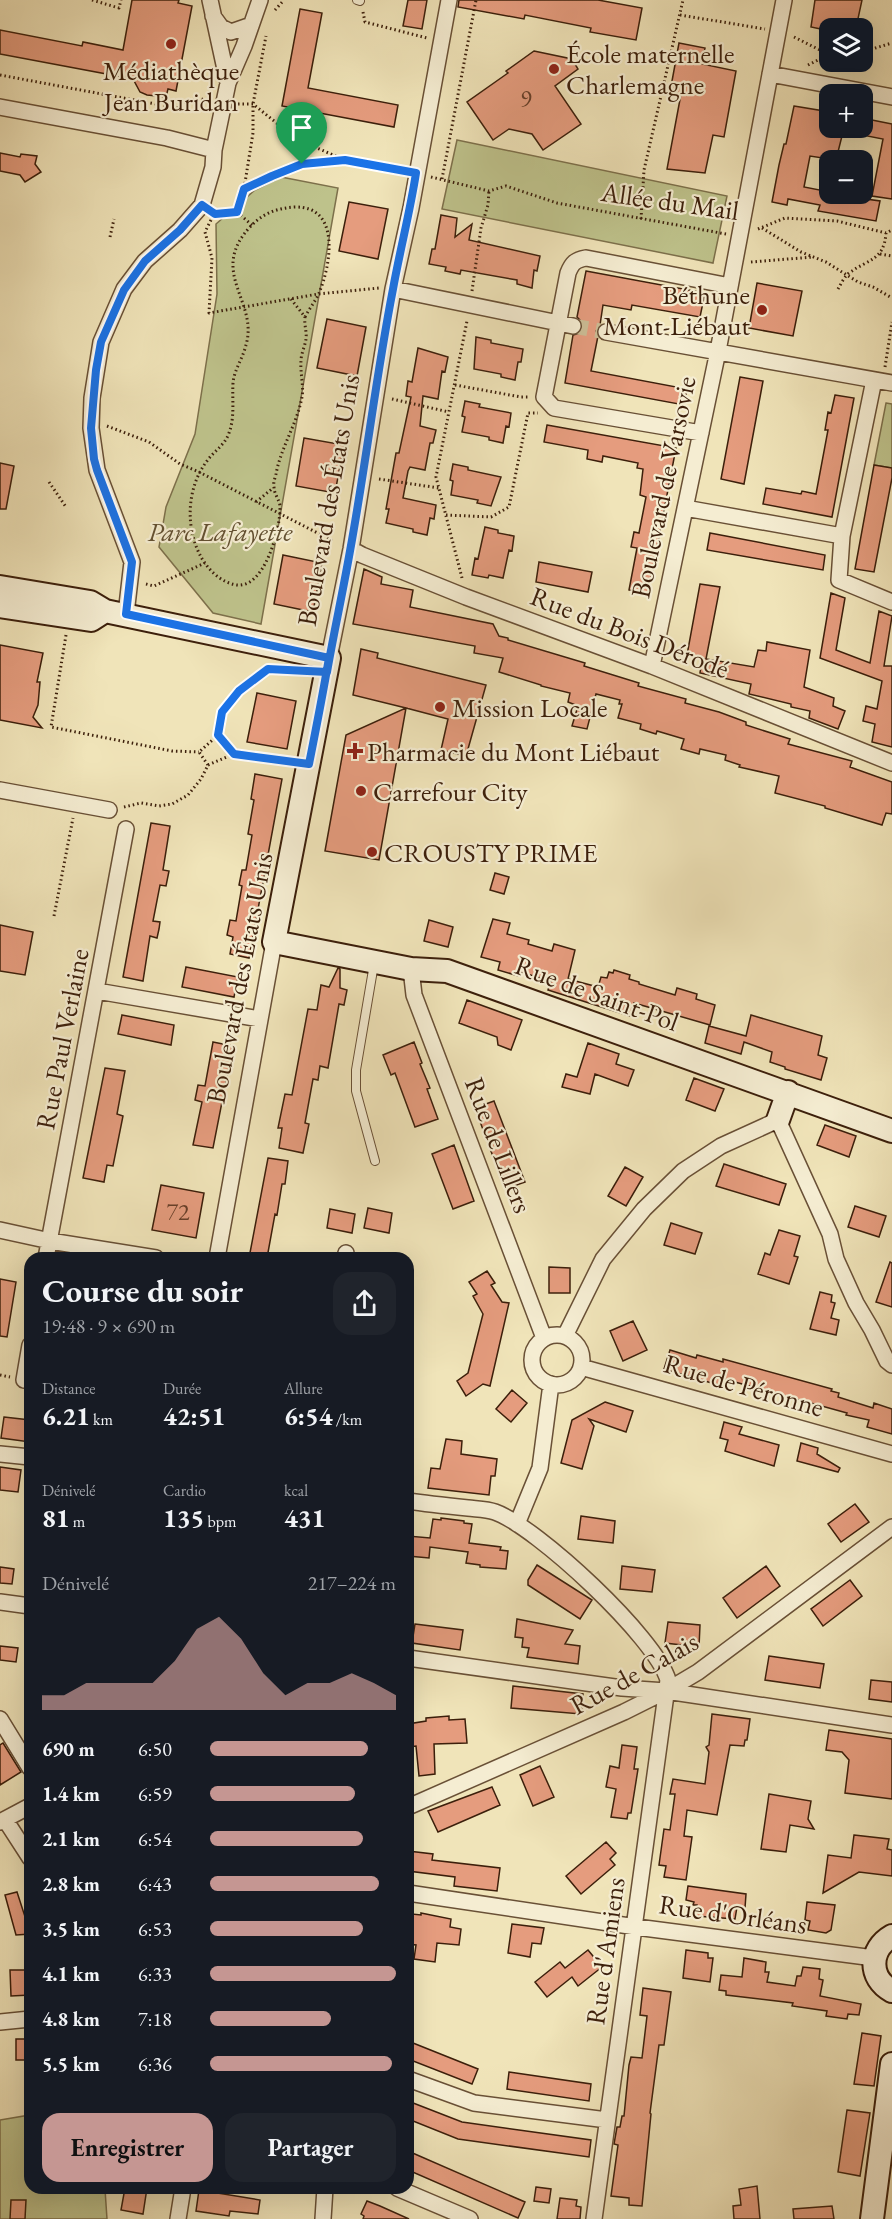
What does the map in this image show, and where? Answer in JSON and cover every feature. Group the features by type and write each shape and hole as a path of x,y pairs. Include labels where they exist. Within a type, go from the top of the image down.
{"street":[{"path":"210,0 228,82"},
{"path":"0,606 91,620 116,613 131,582 132,562 94,459 91,428 101,342 124,290 145,261 180,230 208,210 214,150 228,82 260,0"},
{"name":"Boulevard des États Unis","path":"218,1252 274,942 351,549 393,289 411,208 449,0"},
{"name":"Boulevard de Varsovie","path":"652,666 718,351 784,0"},
{"path":"213,16 221,27 231,32 251,25"},
{"path":"770,74 892,97"},
{"path":"0,107 167,138 214,150"},
{"path":"701,434 549,402 566,325 568,273 577,259 586,258 730,286"},
{"path":"393,289 566,325"},
{"path":"606,332 883,381 842,536 839,580 892,602"},
{"path":"685,508 842,536"},
{"name":"Rue du Bois Dérodé","path":"351,549 466,597 652,666 892,763"},
{"path":"0,587 90,602 116,613 329,658"},
{"path":"0,790 109,810"},
{"name":"Rue Paul Verlaine","path":"47,1252 126,828"},
{"name":"Rue de Saint-Pol","path":"274,942 411,969 447,970 892,1131"},
{"name":"Rue de Lillers","path":"411,969 414,995 544,1338"},
{"path":"97,990 260,1019"},
{"path":"788,1092 778,1120 830,1234 836,1260 856,1303 887,1361 892,1365"},
{"path":"565,1336 603,1259 644,1209 683,1171 721,1146 778,1120"},
{"path":"0,1230 119,1252"},
{"path":"553,1335 565,1336 578,1345 582,1366 574,1379 567,1383 551,1384 541,1379 534,1371 532,1362 536,1346 544,1338 553,1335"},
{"name":"Rue de Péronne","path":"582,1366 892,1454"},
{"path":"518,1524 540,1468 551,1384"},
{"path":"0,1454 24,1456"},
{"name":"Rue d'Amiens","path":"414,1502 494,1512 518,1524 569,1564 630,1623 662,1664 668,1680 636,1927 594,2219"},
{"name":"Rue de Calais","path":"414,1804 515,1762 666,1691 698,1672 892,1527"},
{"path":"0,1602 24,1605"},
{"path":"414,1659 622,1688 666,1691 892,1725"},
{"path":"0,1719 24,1758"},
{"path":"24,1810 3,1822 24,1850"},
{"name":"Rue d'Orléans","path":"414,1894 636,1927 874,1958"},
{"path":"892,1936 883,1942 874,1958 874,1969 878,1979 892,1991"},
{"path":"0,2022 24,2020"},
{"path":"872,2219 892,2064"},
{"path":"414,2081 474,2103 608,2120"},
{"path":"178,2219 182,2194"},
{"path":"323,2219 325,2194"},
{"path":"411,2194 470,2219"}],"lane":[{"path":"0,597 116,613"},
{"path":"374,962 356,1070 357,1091 375,1161"}],"path":[{"path":"92,0 119,8 121,0"},
{"path":"270,15 284,0"},
{"path":"358,0 365,22 440,42"},
{"name":"Allée du Mail","path":"476,0 442,179 489,191 506,186 557,202 739,237 784,218 837,220 886,233"},
{"path":"641,219 644,170 683,0"},
{"path":"680,15 778,31 819,48"},
{"path":"237,212 244,189 253,133 253,104 266,36"},
{"path":"873,49 892,43"},
{"path":"0,75 177,108 198,98 224,104 253,104 305,143 345,160 416,173"},
{"path":"244,189 302,164 345,160"},
{"path":"466,597 436,477 470,305 481,228 488,205 489,191"},
{"path":"256,502 273,488 282,452 296,419 303,394 301,360 306,336 305,317 318,294 325,274 330,237 325,220 313,210 301,207 268,212 252,225 237,244 232,261 234,282 249,327 247,344 233,381 233,416 229,435 200,472 192,490 190,523 194,545 205,563 228,584 242,586 255,578 267,561 278,532 281,505 273,488"},
{"path":"252,225 237,212 208,210 205,232 212,258 209,313 370,287 393,289"},
{"path":"110,237 114,219"},
{"path":"761,228 801,252 892,298"},
{"path":"838,289 846,274 880,254 885,246 886,233 892,230"},
{"path":"880,254 892,256"},
{"path":"734,263 814,257"},
{"path":"291,298 305,317"},
{"path":"883,381 892,322"},
{"path":"455,385 549,402"},
{"path":"375,395 449,412"},
{"path":"446,515 490,517 509,507 528,413 536,414 549,402"},
{"path":"101,424 149,442 180,464 351,549"},
{"path":"362,475 439,488"},
{"path":"49,482 66,507"},
{"path":"131,582 154,586 205,563"},
{"path":"70,617 51,727 172,751 199,752 218,735 222,712 239,691 268,669 284,669"},
{"path":"218,735 234,754"},
{"path":"199,752 208,765"},
{"path":"109,810 141,803 159,806 172,804 188,795 208,765 234,754 309,764"},
{"path":"54,916 76,804"}],"green space":[{"path":"457,140 727,196 713,263 442,209"},
{"name":"Parc Lafayette","path":"281,177 338,188 261,624 213,613 159,547 166,507 195,434 217,294 216,224 255,190"},
{"path":"886,403 892,404 892,468 874,465"},
{"path":"24,2116 24,2194 105,2194 107,2219 0,2219 0,2120"}],"building":[{"path":"132,0 179,0 178,3 192,6 176,91 168,89 166,97 140,92 133,79 0,54 0,30 82,46 83,42 123,50"},
{"path":"408,0 427,0 422,29 403,26"},
{"path":"459,0 598,0 642,8 636,40 590,32 591,28 525,15 524,19 458,7"},
{"path":"815,0 862,0 858,18 819,18 819,29 811,27"},
{"path":"300,9 322,13 308,88 398,105 394,127 282,106"},
{"path":"679,43 705,48 702,64 736,71 724,137 713,135 705,173 667,169 681,94 670,92"},
{"path":"534,51 572,59 578,69 555,86 581,124 543,150 532,134 509,129 493,140 467,102"},
{"path":"794,106 819,110 819,138 842,138 838,150 819,150 819,157 810,156 804,187 819,190 819,204 873,204 873,200 880,201 876,221 818,211 820,205 788,199 787,205 772,202 784,144 786,144"},
{"path":"873,120 892,124 892,199 873,196 883,139 873,137"},
{"path":"0,153 20,157 21,154 37,156 35,164 41,172 25,182 20,175 0,171"},
{"path":"349,202 388,209 378,259 339,251"},
{"path":"441,215 457,218 455,237 472,224 469,240 540,256 537,271 534,270 532,288 517,284 517,280 461,270 460,274 445,271 446,267 429,264 432,249 435,249"},
{"path":"586,271 705,293 700,317 632,305 631,310 603,305 600,325 596,331 598,336 591,371 687,389 684,405 565,383 573,335 580,333 583,327 577,317"},
{"path":"757,283 802,291 793,336 749,328"},
{"path":"327,319 366,327 357,376 317,368"},
{"path":"476,337 491,340 491,343 523,349 515,380 501,377 501,374 474,369"},
{"path":"418,348 448,357 445,372 442,371 438,399 423,396 420,426 436,430 433,443 430,443 425,470 410,467 403,498 436,505 434,519 430,518 427,535 413,532 413,529 386,523 389,509 386,509 396,453 399,453 411,397 406,396 408,381 412,382"},
{"path":"740,377 763,381 744,484 721,479"},
{"path":"835,395 854,398 832,517 763,504 766,488 816,494 828,430 825,430 828,412 831,413"},
{"path":"465,401 480,404 479,407 511,413 503,443 489,440 489,437 462,432"},
{"path":"547,425 676,448 648,594 629,590 637,548 631,547 634,532 639,533 646,497 640,495 643,469 637,468 638,463 603,456 602,462 587,459 588,450 544,442"},
{"path":"304,438 344,445 335,493 296,486"},
{"path":"0,463 14,466 6,509 0,509"},
{"path":"453,464 468,467 468,470 501,477 491,506 477,503 478,500 451,495 453,481 450,480"},
{"path":"874,465 892,468 892,478 874,572 855,569"},
{"path":"485,527 498,530 498,533 514,536 512,551 509,550 503,578 472,575"},
{"path":"710,533 825,555 823,570 707,550"},
{"path":"283,555 322,563 313,612 274,604"},
{"path":"539,562 592,572 588,592 536,582"},
{"path":"364,569 382,577 381,584 413,590 410,607 493,624 499,636 508,638 508,640 585,663 584,666 639,683 638,686 686,699 685,703 719,712 746,722 746,725 790,739 788,744 852,761 850,767 892,782 892,814 886,813 882,825 825,808 825,806 775,793 779,776 739,767 740,765 725,760 726,755 700,749 699,754 681,749 684,739 657,731 656,734 640,729 641,724 618,718 622,704 619,704 620,700 596,694 587,729 572,726 578,706 568,702 570,693 499,672 503,658 474,653 475,646 353,624"},
{"path":"700,584 720,587 706,659 754,667 758,650 766,651 767,642 810,650 804,687 834,698 833,706 845,711 838,729 809,718 810,711 749,694 751,684 700,673 702,658 687,655"},
{"path":"831,593 845,598 836,650 870,663 879,611 892,616 884,666 892,666 892,747 872,742 875,724 863,721 866,706 877,709 882,681 820,658"},
{"path":"0,645 43,653 37,682 40,682 38,705 33,717 42,728 0,720"},
{"name":"Mission Locale","path":"361,649 378,653 377,658 486,685 466,756 441,750 448,719 353,695"},
{"path":"257,693 296,701 287,749 247,742"},
{"path":"406,708 379,860 325,851 346,735"},
{"path":"255,774 282,779 249,958 230,954 233,937 227,935 230,920 236,921 242,886 239,885 242,870 246,870 252,835 248,834 254,800 251,799"},
{"path":"151,823 170,826 163,870 169,871 166,886 160,885 153,921 160,922 159,929 157,938 150,936 143,981 123,977"},
{"path":"495,873 509,877 504,894 490,890"},
{"path":"493,919 510,923 507,934 529,940 528,944 552,951 554,944 575,950 568,979 598,987 601,977 607,978 609,972 613,973 614,970 630,975 629,979 639,984 675,995 677,988 697,994 696,999 715,1005 710,1025 634,1003 630,1016 548,990 551,981 520,972 519,976 498,970 500,962 481,957"},
{"path":"429,920 453,927 448,947 424,941"},
{"path":"0,925 33,932 25,975 0,971"},
{"path":"186,967 238,977 234,997 182,987"},
{"path":"338,968 340,969 340,988 347,990 344,1005 339,1004 328,1068 320,1066 318,1080 313,1079 305,1123 309,1124 303,1153 279,1148 282,1128 278,1128 285,1094 292,1095 308,1009 317,1010 321,985 329,987"},
{"path":"467,1000 522,1020 511,1050 498,1045 497,1037 459,1023"},
{"path":"122,1015 174,1025 171,1045 118,1034"},
{"path":"751,1015 822,1036 818,1055 827,1058 821,1080 770,1062 772,1052 744,1042 741,1054 705,1043 709,1026 746,1036"},
{"path":"213,1042 233,1046 213,1148 193,1145 202,1102 195,1100 198,1085 205,1086"},
{"path":"414,1042 438,1119 415,1127 395,1073 391,1075 383,1055"},
{"path":"588,1043 619,1054 616,1064 634,1070 628,1086 595,1074 590,1094 562,1087 566,1074 577,1077"},
{"path":"105,1068 125,1071 117,1114 123,1116 113,1166 107,1165 104,1182 83,1178"},
{"path":"694,1078 724,1089 715,1111 686,1100"},
{"path":"494,1101 525,1182 505,1189 475,1108"},
{"path":"825,1125 856,1136 849,1157 817,1145"},
{"path":"454,1145 474,1201 453,1209 432,1154"},
{"path":"268,1158 288,1161 285,1184 282,1184 268,1252 250,1252"},
{"path":"724,1164 786,1184 779,1205 716,1186"},
{"path":"625,1167 643,1177 626,1206 608,1196"},
{"path":"161,1185 204,1193 196,1238 152,1230"},
{"path":"855,1206 886,1216 879,1237 848,1227"},
{"path":"368,1208 392,1213 389,1233 364,1228"},
{"path":"330,1209 355,1214 352,1233 327,1228"},
{"path":"671,1223 702,1233 695,1254 664,1245"},
{"path":"779,1230 800,1236 794,1256 798,1257 789,1284 758,1274 765,1253 770,1255"},
{"path":"890,1262 892,1263 892,1307 876,1302"},
{"path":"549,1267 570,1268 570,1293 549,1293"},
{"path":"487,1271 495,1283 491,1285 502,1302 509,1303 490,1386 483,1384 466,1396 457,1381 468,1373 483,1314 473,1296 477,1294 469,1282"},
{"path":"0,1279 16,1282 7,1337 0,1336"},
{"path":"820,1292 832,1295 831,1302 835,1303 831,1318 839,1320 836,1335 810,1329"},
{"path":"633,1321 647,1350 623,1361 610,1331"},
{"path":"670,1350 696,1358 697,1355 723,1362 723,1359 832,1389 831,1391 839,1393 838,1397 873,1408 874,1403 892,1409 892,1434 867,1427 869,1420 846,1415 847,1413 724,1379 722,1386 664,1369"},
{"path":"512,1390 527,1403 511,1422 496,1409"},
{"path":"605,1402 633,1411 626,1432 589,1419 594,1426 582,1469 561,1463 572,1420"},
{"path":"4,1417 24,1419 24,1441 1,1438"},
{"path":"724,1422 742,1427 739,1434 779,1445 774,1466 725,1451 728,1440 720,1438"},
{"path":"446,1439 462,1441 461,1454 497,1459 495,1476 491,1476 489,1495 428,1488 431,1468 440,1469"},
{"path":"801,1443 818,1448 817,1454 840,1468 838,1472 797,1461"},
{"path":"0,1467 21,1470 18,1492 0,1490"},
{"path":"855,1504 869,1522 841,1542 828,1524"},
{"path":"581,1516 615,1521 613,1543 578,1539"},
{"path":"441,1518 472,1524 469,1543 501,1547 500,1550 508,1551 506,1569 480,1567 480,1565 466,1563 468,1552 430,1547 429,1558 414,1557 414,1537 430,1538 433,1519 441,1520"},
{"path":"537,1565 592,1600 580,1619 528,1585 528,1580"},
{"path":"622,1566 655,1570 652,1592 620,1589"},
{"path":"766,1566 780,1586 737,1618 723,1598"},
{"path":"0,1567 14,1569 12,1584 0,1583"},
{"path":"850,1580 862,1596 823,1626 811,1609"},
{"path":"517,1619 573,1630 565,1644 580,1646 578,1664 527,1657 529,1648 522,1647 523,1638 515,1637"},
{"path":"668,1622 700,1625 699,1647 665,1643"},
{"path":"415,1624 463,1630 460,1650 414,1643"},
{"path":"0,1646 18,1648 16,1662 0,1660"},
{"path":"769,1656 824,1664 820,1688 765,1680"},
{"path":"871,1680 892,1682 892,1702 869,1699"},
{"path":"513,1686 583,1694 581,1714 511,1708"},
{"path":"712,1714 750,1719 747,1740 744,1746 730,1745 717,1815 687,1810 684,1836 692,1837 686,1880 664,1877 666,1866 659,1865 664,1829 670,1830 675,1794 670,1794 673,1779 705,1784 709,1752 706,1747 709,1745"},
{"path":"449,1716 449,1720 465,1719 467,1743 434,1744 435,1774 419,1776 416,1746 414,1746 414,1723 426,1721 426,1718"},
{"path":"829,1730 892,1739 892,1799 845,1793 849,1760 842,1752 826,1750"},
{"path":"3,1743 21,1772 0,1785 0,1745"},
{"path":"622,1745 637,1747 634,1769 638,1769 631,1813 628,1813 627,1819 611,1817 616,1789 606,1787 610,1766 619,1768"},
{"path":"540,1766 554,1797 533,1806 520,1775"},
{"path":"492,1787 500,1805 438,1832 428,1811"},
{"path":"769,1794 811,1801 808,1819 814,1829 790,1825 786,1852 761,1849"},
{"path":"854,1835 889,1839 887,1849 892,1850 892,1876 859,1872 823,1893 828,1855 851,1858"},
{"path":"606,1842 616,1853 610,1859 615,1865 581,1894 566,1876"},
{"path":"414,1852 433,1854 432,1860 500,1868 497,1891 454,1886 455,1877 414,1872"},
{"path":"688,1886 746,1894 745,1908 737,1907 735,1919 696,1916 697,1905 686,1900"},
{"path":"17,1892 24,1914 24,1934 16,1935 5,1895"},
{"path":"807,1902 835,1905 831,1930 826,1933 808,1930 810,1921 805,1920"},
{"path":"421,1913 451,1919 450,1927 461,1929 459,1945 437,1943 435,1962 414,1959 416,1945 414,1945 414,1914 421,1915"},
{"path":"512,1924 544,1928 541,1944 532,1943 530,1957 508,1953"},
{"path":"588,1950 602,1967 578,1986 572,1977 547,1997 535,1982 560,1962 565,1968"},
{"path":"686,1950 708,1953 708,1958 713,1958 710,1982 683,1978"},
{"path":"744,1958 766,1962 765,1972 769,1972 767,1982 795,1986 797,1976 801,1976 803,1967 820,1969 819,1979 823,1980 820,1996 861,2004 859,2015 848,2014 847,2019 826,2016 827,2011 792,2006 793,2003 726,1995 726,1991 719,1990 721,1975 742,1977"},
{"path":"10,1970 24,1970 24,1995 11,1996"},
{"path":"643,1988 671,1992 664,2045 659,2045 650,2113 642,2206 629,2205 629,2198 611,2196 618,2145 614,2144 617,2127 620,2127 622,2116 624,2116 629,2065 631,2057 642,2058 647,2016 640,2015"},
{"path":"862,2033 881,2036 874,2086 854,2084"},
{"path":"16,2039 24,2039 24,2060 16,2060"},
{"path":"414,2043 478,2069 472,2084 414,2061"},
{"path":"509,2072 591,2084 589,2101 507,2089"},
{"path":"414,2103 462,2122 591,2140 589,2157 458,2139 414,2121"},
{"path":"847,2110 870,2113 860,2176 838,2172"},
{"path":"414,2154 525,2202 518,2218 414,2173"},
{"path":"757,2186 760,2219 734,2219 733,2206 741,2205 739,2189"},
{"path":"536,2187 551,2189 549,2203 534,2201"},
{"path":"124,2194 146,2194 143,2214 121,2210"},
{"path":"198,2194 223,2194 260,2200 258,2214 230,2211 229,2216 196,2211"},
{"path":"560,2198 577,2200 576,2206 581,2207 580,2219 557,2219"},
{"path":"11,2200 26,2200 25,2219 10,2219"},
{"path":"367,2201 409,2219 363,2219 364,2216 361,2214"},
{"path":"832,2206 834,2219 794,2219 793,2209"}],"tunnel":[{"path":"573,326 606,332"}],"place":[{"name":"Médiathèque Jean Buridan","path":"171,44"},
{"name":"École maternelle Charlemagne","path":"554,69"},
{"name":"Béthune Mont-Liébaut","path":"762,310"},
{"name":"Mission Locale","path":"440,707"},
{"name":"Pharmacie du Mont Liébaut","path":"355,751"},
{"name":"Carrefour City","path":"361,791"},
{"name":"CROUSTY PRIME","path":"372,852"}],"route":[{"path":"302,164 244,189 237,212 215,214 202,205 180,230 145,261 124,290 101,342 92,398 91,428 97,470 126,541 132,562 126,614 329,658 325,682 309,764 234,754 218,735 222,712 239,691 268,669 307,670 327,672 351,549 393,289 411,208 416,173 345,160 302,164"}]}
